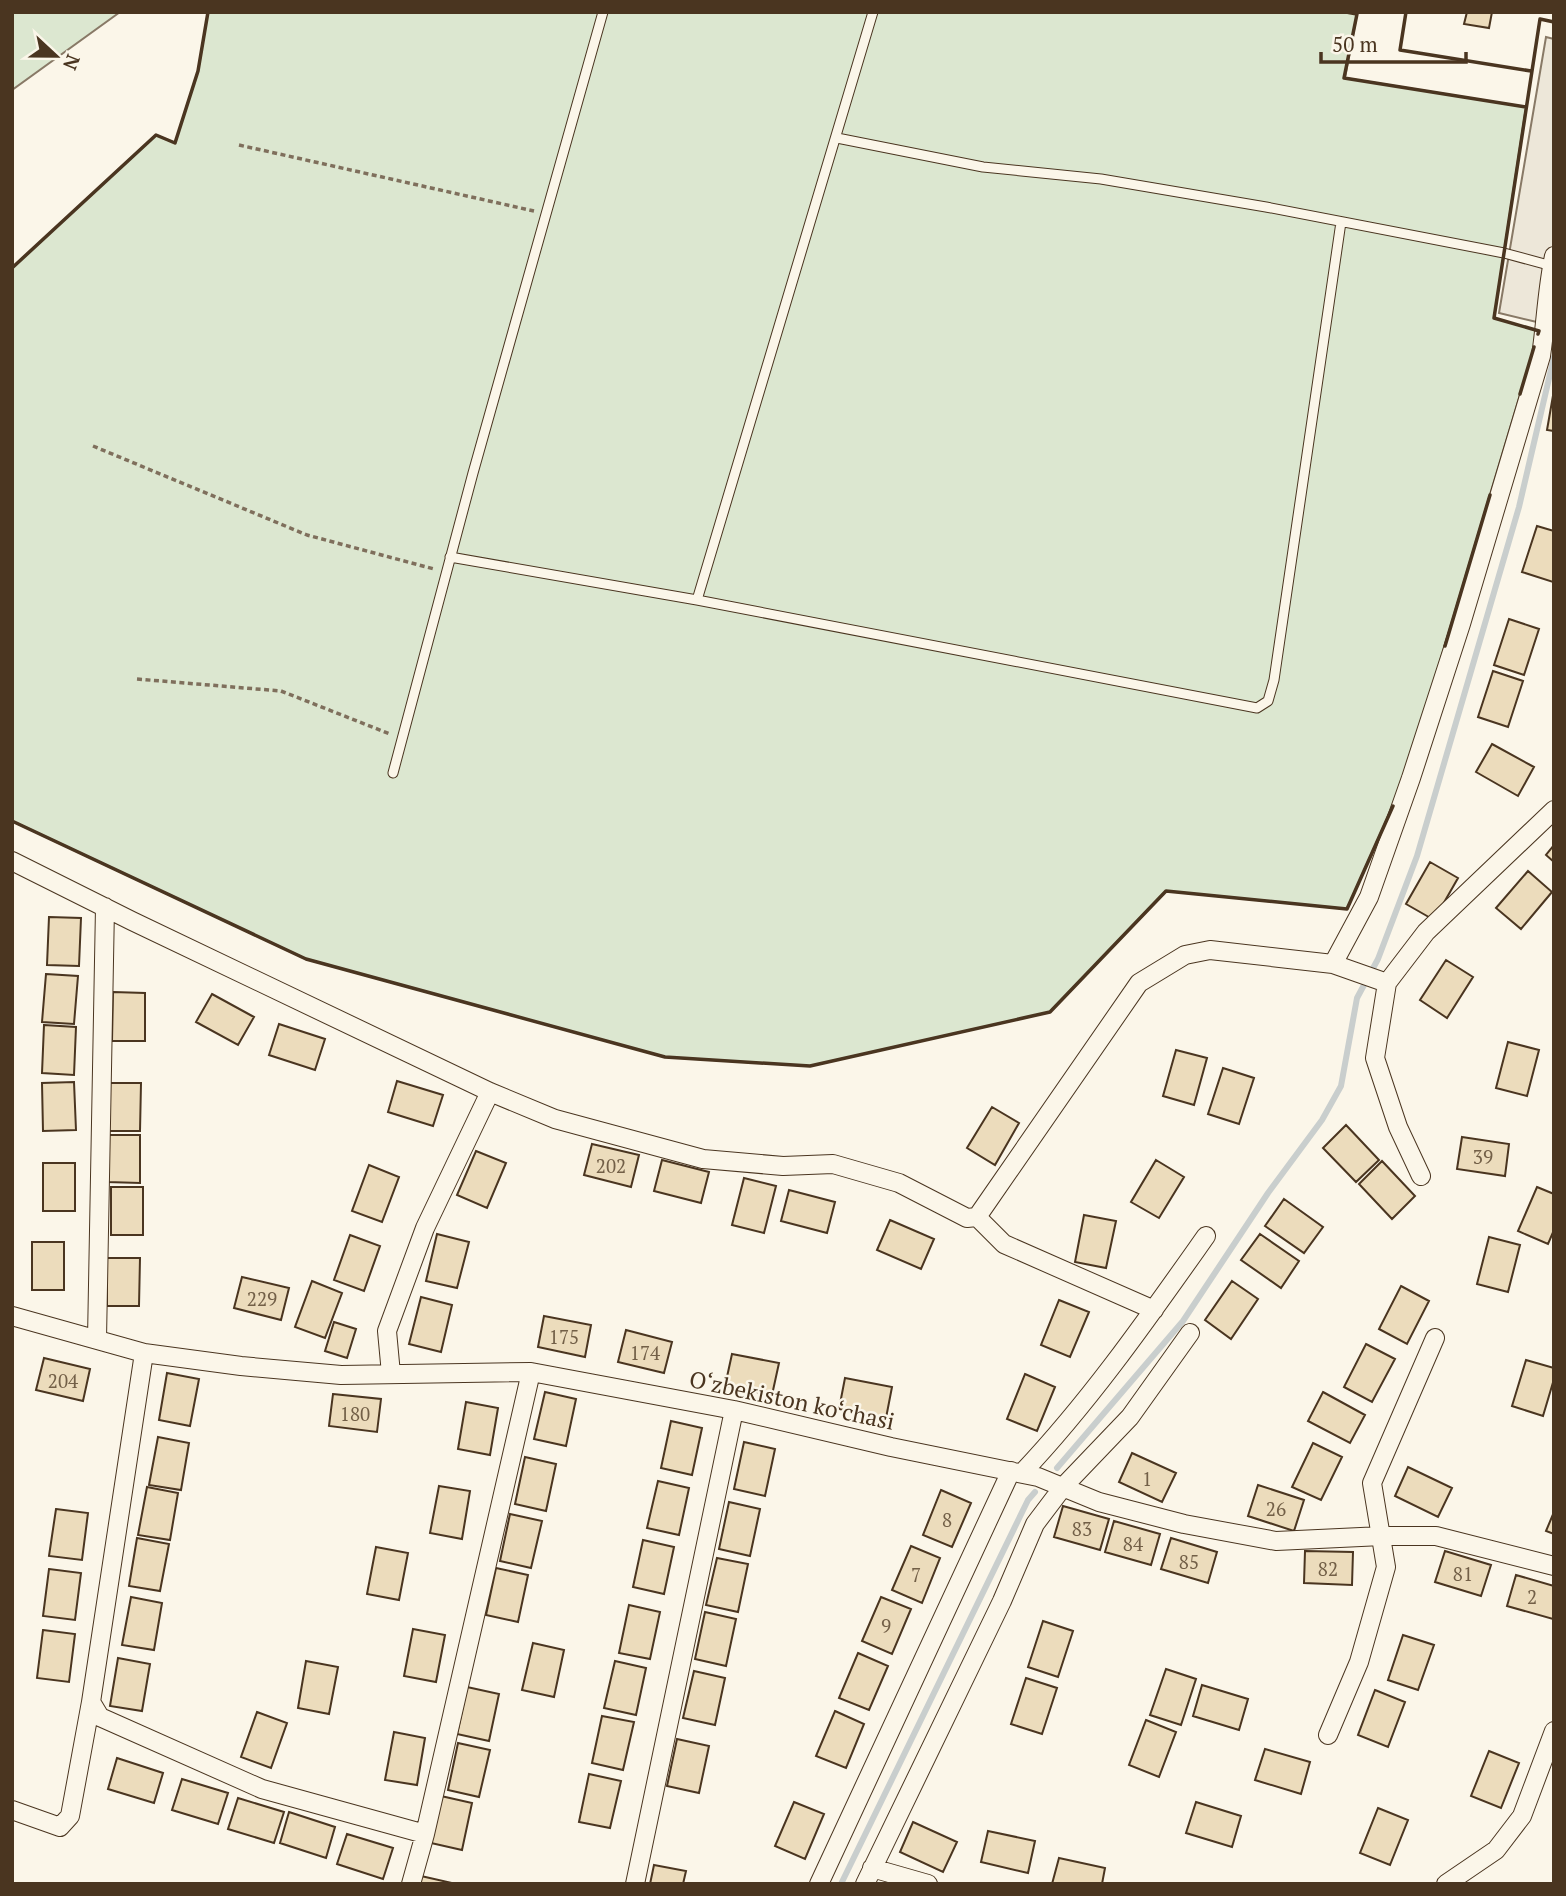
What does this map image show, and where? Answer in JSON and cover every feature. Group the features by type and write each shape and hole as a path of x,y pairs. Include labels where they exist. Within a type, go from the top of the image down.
{"street":[{"path":"1333,964 1369,897 1461,624 1541,356 1553,261"},
{"path":"1421,1176 1398,1127 1375,1058 1387,983 1426,932 1554,810"},
{"path":"12,861 490,1092 555,1119 703,1159 783,1166 833,1164 899,1183 967,1218 977,1217 1139,982 1185,955 1210,950 1333,964 1387,983"},
{"path":"97,1339 105,907"},
{"path":"391,1374 387,1331 425,1228 490,1092"},
{"path":"977,1217 1004,1244 1154,1310"},
{"path":"819,1884 1017,1472 1067,1426 1206,1236"},
{"name":"O‘zbekiston ko‘chasi","path":"12,1316 144,1353 241,1366 341,1375 531,1373 734,1410 1017,1472 1038,1477 1099,1502 1184,1524 1276,1541 1436,1536 1554,1566"},
{"path":"928,1884 868,1876 1002,1601 1035,1524 1063,1487 1130,1417 1190,1333"},
{"path":"1328,1735 1359,1662 1386,1567 1372,1483 1436,1338"},
{"path":"12,1811 60,1826 70,1816 91,1702 144,1353"},
{"path":"411,1884 425,1834 531,1373"},
{"path":"635,1884 734,1410"},
{"path":"91,1702 100,1717 262,1789 425,1834"},
{"path":"1446,1884 1496,1850 1522,1816 1554,1731"}],"lane":[{"path":"393,773 450,557 603,12"},
{"path":"697,600 873,12"},
{"path":"837,138 983,167 1101,179 1553,261"},
{"path":"450,557 697,600 1257,708 1268,701 1273,680 1341,222"}],"path":[{"path":"239,145 548,214"},
{"path":"93,446 307,535 446,573"},
{"path":"138,679 281,691 402,738"}],"green space":[{"path":"12,12 120,12 12,90"},
{"path":"208,12 1346,12 1357,14 1345,78 1526,107 1494,318 1539,331 1405,778 1347,909 1166,891 1050,1012 810,1066 665,1057 306,959 12,821 12,268 156,135 175,143 198,71"}],"shaded area":[{"path":"1546,37 1554,39 1554,262 1541,323 1499,313"}],"building":[{"path":"1467,12 1492,12 1489,28 1464,24"},
{"path":"1554,390 1554,431 1547,430"},
{"path":"1537,526 1554,531 1553,582 1522,572"},
{"path":"1509,619 1539,629 1524,675 1494,665"},
{"path":"1493,671 1523,681 1508,727 1478,717"},
{"path":"1492,744 1534,767 1518,796 1476,772"},
{"path":"1554,845 1554,862 1546,855"},
{"path":"1430,862 1458,878 1434,920 1406,904"},
{"path":"1528,871 1552,892 1521,929 1496,908"},
{"path":"49,917 81,918 79,966 47,965"},
{"path":"1446,960 1473,977 1447,1018 1420,1000"},
{"path":"46,974 78,976 74,1024 42,1022"},
{"path":"113,992 145,993 145,1041 112,1041"},
{"path":"212,994 254,1017 238,1045 196,1022"},
{"path":"279,1024 325,1039 315,1070 269,1055"},
{"path":"44,1025 76,1027 74,1075 42,1073"},
{"path":"1508,1042 1539,1050 1527,1096 1496,1088"},
{"path":"1176,1050 1207,1058 1194,1105 1163,1096"},
{"path":"1223,1068 1254,1078 1239,1124 1208,1114"},
{"path":"397,1081 443,1095 433,1126 388,1112"},
{"path":"74,1082 76,1130 43,1131 42,1083"},
{"path":"108,1083 141,1083 140,1131 108,1131"},
{"path":"992,1107 1019,1123 995,1165 967,1148"},
{"path":"1346,1125 1379,1160 1356,1182 1323,1148"},
{"path":"108,1135 140,1135 140,1183 107,1182"},
{"path":"1462,1137 1509,1144 1505,1176 1457,1169"},
{"path":"592,1144 639,1155 631,1187 584,1175"},
{"path":"476,1151 506,1163 487,1208 457,1195"},
{"path":"662,1160 709,1172 701,1203 654,1191"},
{"path":"1156,1160 1184,1177 1159,1218 1131,1202"},
{"path":"1382,1161 1415,1196 1392,1219 1359,1184"},
{"path":"43,1163 75,1163 75,1211 43,1211"},
{"path":"369,1165 399,1177 382,1222 352,1211"},
{"path":"744,1178 776,1186 764,1233 732,1225"},
{"path":"111,1187 143,1187 143,1235 111,1235"},
{"path":"1537,1187 1554,1194 1554,1230 1548,1244 1518,1231"},
{"path":"789,1190 835,1202 827,1233 781,1221"},
{"path":"1284,1199 1323,1227 1304,1253 1265,1226"},
{"path":"1084,1215 1116,1221 1106,1268 1075,1262"},
{"path":"890,1220 934,1239 921,1269 877,1250"},
{"path":"437,1234 469,1242 457,1288 426,1281"},
{"path":"1260,1234 1299,1261 1281,1288 1241,1260"},
{"path":"350,1235 380,1246 364,1291 334,1280"},
{"path":"1489,1237 1520,1245 1508,1292 1477,1284"},
{"path":"32,1242 64,1242 64,1290 32,1290"},
{"path":"107,1258 140,1258 139,1306 107,1306"},
{"path":"242,1277 289,1288 281,1320 234,1308"},
{"path":"312,1281 342,1293 325,1338 295,1327"},
{"path":"1232,1281 1258,1299 1231,1339 1205,1320"},
{"path":"1401,1286 1429,1301 1407,1344 1379,1329"},
{"path":"421,1297 452,1305 441,1352 409,1344"},
{"path":"1059,1300 1089,1312 1070,1357 1041,1345"},
{"path":"544,1316 591,1325 585,1357 538,1347"},
{"path":"334,1322 356,1329 347,1358 325,1351"},
{"path":"626,1330 672,1342 664,1373 618,1362"},
{"path":"1366,1344 1395,1359 1372,1402 1344,1387"},
{"path":"732,1354 779,1363 772,1395 725,1386"},
{"path":"44,1358 90,1369 83,1401 36,1390"},
{"path":"1526,1360 1554,1368 1554,1379 1543,1416 1512,1406"},
{"path":"167,1373 199,1379 190,1426 159,1420"},
{"path":"1025,1374 1055,1387 1037,1431 1007,1419"},
{"path":"845,1378 892,1387 886,1418 839,1409"},
{"path":"545,1392 576,1399 566,1446 534,1439"},
{"path":"1323,1392 1365,1415 1350,1443 1308,1421"},
{"path":"333,1394 381,1399 377,1432 329,1426"},
{"path":"466,1402 498,1408 490,1455 458,1449"},
{"path":"671,1421 702,1428 692,1475 661,1468"},
{"path":"158,1437 189,1443 181,1490 149,1485"},
{"path":"744,1442 775,1449 765,1496 734,1489"},
{"path":"1313,1443 1342,1457 1321,1500 1292,1487"},
{"path":"1132,1453 1176,1473 1162,1502 1119,1482"},
{"path":"525,1457 556,1464 546,1511 515,1504"},
{"path":"1408,1467 1452,1488 1438,1517 1395,1496"},
{"path":"658,1481 689,1488 679,1535 647,1528"},
{"path":"1258,1485 1304,1500 1294,1531 1248,1516"},
{"path":"439,1486 470,1491 462,1539 430,1533"},
{"path":"147,1487 178,1493 170,1540 138,1535"},
{"path":"941,1490 971,1503 952,1547 923,1535"},
{"path":"729,1502 760,1509 750,1556 719,1549"},
{"path":"1063,1506 1109,1519 1100,1550 1054,1537"},
{"path":"56,1509 88,1513 82,1560 49,1556"},
{"path":"1554,1512 1554,1534 1546,1531"},
{"path":"510,1514 542,1521 531,1568 500,1561"},
{"path":"1114,1521 1160,1534 1151,1565 1105,1552"},
{"path":"137,1538 169,1544 160,1591 129,1586"},
{"path":"1171,1538 1217,1552 1208,1583 1161,1569"},
{"path":"643,1540 674,1547 664,1594 633,1587"},
{"path":"911,1546 940,1558 922,1603 892,1590"},
{"path":"376,1547 408,1553 399,1600 367,1594"},
{"path":"1305,1551 1353,1552 1352,1585 1304,1583"},
{"path":"1445,1551 1491,1565 1481,1596 1435,1582"},
{"path":"717,1558 748,1564 738,1612 706,1605"},
{"path":"496,1568 528,1575 518,1622 486,1615"},
{"path":"49,1569 81,1573 75,1620 43,1616"},
{"path":"1516,1575 1554,1586 1553,1619 1507,1606"},
{"path":"131,1597 162,1603 154,1650 122,1645"},
{"path":"881,1597 911,1609 892,1654 862,1641"},
{"path":"629,1605 660,1612 650,1659 619,1653"},
{"path":"705,1612 736,1619 726,1666 695,1659"},
{"path":"1043,1621 1073,1631 1058,1677 1028,1667"},
{"path":"413,1629 445,1635 436,1682 404,1676"},
{"path":"43,1630 75,1634 69,1682 37,1678"},
{"path":"1403,1635 1434,1645 1418,1690 1388,1680"},
{"path":"533,1643 564,1650 554,1697 522,1690"},
{"path":"858,1653 888,1666 869,1710 839,1698"},
{"path":"118,1658 150,1664 142,1711 110,1706"},
{"path":"306,1661 338,1667 329,1714 298,1708"},
{"path":"615,1661 646,1668 636,1715 604,1708"},
{"path":"1166,1669 1196,1679 1181,1725 1150,1715"},
{"path":"694,1671 725,1678 715,1725 683,1718"},
{"path":"1026,1678 1057,1688 1042,1734 1011,1724"},
{"path":"1202,1685 1248,1699 1239,1730 1193,1716"},
{"path":"467,1687 499,1694 489,1741 457,1734"},
{"path":"1375,1690 1405,1702 1388,1747 1358,1735"},
{"path":"835,1711 864,1724 846,1768 816,1756"},
{"path":"257,1712 287,1723 271,1768 241,1757"},
{"path":"602,1716 634,1722 623,1770 592,1763"},
{"path":"1146,1720 1176,1732 1159,1777 1129,1765"},
{"path":"394,1732 425,1738 417,1785 385,1780"},
{"path":"677,1739 709,1746 699,1793 667,1786"},
{"path":"458,1743 490,1750 479,1797 448,1790"},
{"path":"1265,1749 1310,1762 1301,1794 1255,1780"},
{"path":"1489,1751 1519,1763 1501,1808 1471,1796"},
{"path":"117,1758 163,1773 154,1803 108,1789"},
{"path":"589,1774 621,1781 610,1828 579,1822"},
{"path":"182,1779 228,1793 218,1824 172,1810"},
{"path":"441,1796 472,1803 462,1850 431,1843"},
{"path":"238,1798 284,1812 274,1843 228,1829"},
{"path":"794,1802 824,1814 805,1859 775,1846"},
{"path":"1196,1802 1241,1816 1232,1847 1186,1833"},
{"path":"1378,1808 1408,1820 1390,1865 1360,1853"},
{"path":"289,1812 335,1827 326,1858 280,1843"},
{"path":"913,1822 957,1842 943,1872 900,1852"},
{"path":"988,1831 1035,1841 1028,1873 981,1862"},
{"path":"347,1834 393,1848 383,1879 337,1864"},
{"path":"1059,1858 1105,1868 1102,1884 1052,1884"},
{"path":"654,1865 686,1871 683,1884 650,1884"},
{"path":"421,1876 452,1883 452,1884 419,1884"}],"waterway":[{"path":"1057,1468 1183,1321 1268,1193 1322,1120 1341,1086 1357,998 1378,959 1417,856 1519,507 1554,357"},
{"path":"841,1884 1028,1500 1035,1492"}],"wall":[{"path":"12,268 156,135 175,143 198,71 208,12"},
{"path":"1346,12 1357,14 1344,78 1526,107"},
{"path":"1406,12 1400,50 1531,71"},
{"path":"1538,334 1539,331 1494,318 1540,19 1554,22"},
{"path":"1520,394 1534,347"},
{"path":"1445,646 1490,495"},
{"path":"12,821 306,959 665,1057 810,1066 1050,1012 1166,891 1347,909 1393,806"}]}
